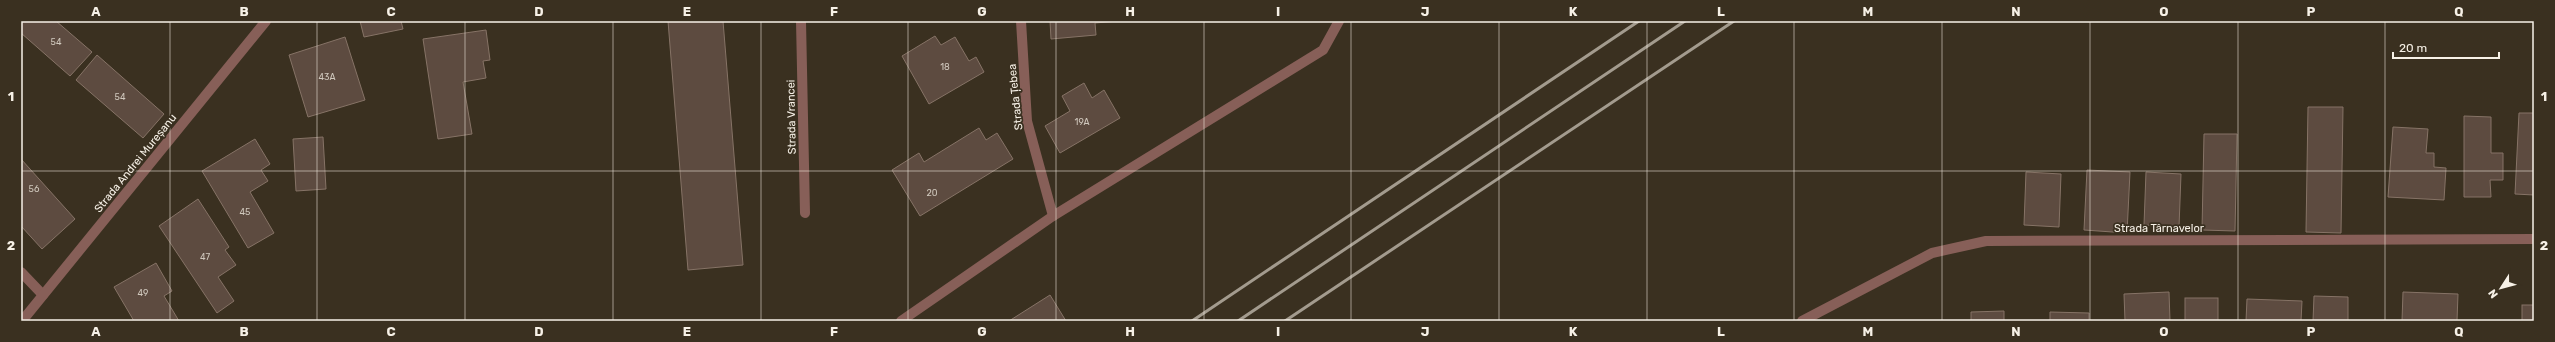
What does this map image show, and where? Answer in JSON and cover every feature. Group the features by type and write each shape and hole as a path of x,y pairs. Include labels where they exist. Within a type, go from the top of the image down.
{"street":[{"name":"Strada Andrei Mureșanu","path":"22,321 266,21"},
{"name":"Strada Vrancei","path":"801,21 805,213"},
{"name":"Strada Țebea","path":"1021,21 1027,121 1053,216"},
{"path":"900,321 1053,216 1323,50 1339,21"},
{"name":"Strada Târnavelor","path":"1802,321 1932,253 1986,241 2534,239"},
{"path":"21,272 43,295"}],"building":[{"path":"21,21 56,21 92,52 70,76 21,33"},
{"path":"360,21 401,21 403,29 364,37"},
{"path":"668,21 723,21 743,265 688,270"},
{"path":"1050,21 1118,21 1095,23 1096,35 1051,39"},
{"path":"486,30 490,60 483,61 486,78 463,82 472,134 438,139 423,39"},
{"path":"935,36 941,45 955,37 969,61 976,57 984,72 929,104 902,56"},
{"path":"345,37 365,100 308,117 289,55"},
{"path":"97,55 164,114 143,138 76,80"},
{"path":"1084,83 1092,98 1104,90 1120,118 1060,153 1045,126 1070,111 1062,96"},
{"path":"2308,107 2343,107 2341,233 2306,232"},
{"path":"2519,113 2534,113 2534,195 2515,194"},
{"path":"2464,116 2491,117 2491,153 2503,153 2503,180 2490,180 2491,197 2464,197"},
{"path":"2393,127 2428,129 2426,153 2434,153 2434,167 2446,168 2444,200 2388,197"},
{"path":"979,128 986,140 997,133 1013,159 920,216 892,170 919,153 924,162"},
{"path":"2204,134 2237,134 2235,231 2202,230"},
{"path":"323,137 326,189 296,191 293,139"},
{"path":"255,139 270,164 261,170 268,181 250,192 274,233 248,248 202,171"},
{"path":"21,159 75,219 42,249 21,226"},
{"path":"2087,170 2130,172 2127,233 2084,230"},
{"path":"2026,172 2061,174 2059,227 2024,225"},
{"path":"2146,172 2181,174 2179,227 2144,225"},
{"path":"198,199 229,247 225,250 236,265 218,277 234,301 217,313 159,226"},
{"path":"156,263 172,291 164,296 179,321 134,321 114,287"},
{"path":"2169,292 2170,321 2125,321 2124,294"},
{"path":"2403,292 2458,294 2457,321 2402,321"},
{"path":"1050,295 1066,321 1009,321"},
{"path":"2314,296 2348,297 2348,321 2313,321"},
{"path":"2185,298 2218,298 2218,321 2185,321"},
{"path":"2247,299 2302,301 2301,321 2246,321"},
{"path":"2522,305 2534,305 2534,321 2522,321"},
{"path":"2004,311 2004,321 1971,321 1971,312"},
{"path":"2050,312 2089,313 2089,321 2050,321"}],"railway":[{"path":"1192,321 1639,21"},
{"path":"1238,321 1685,21"},
{"path":"1285,321 1734,21"}]}
